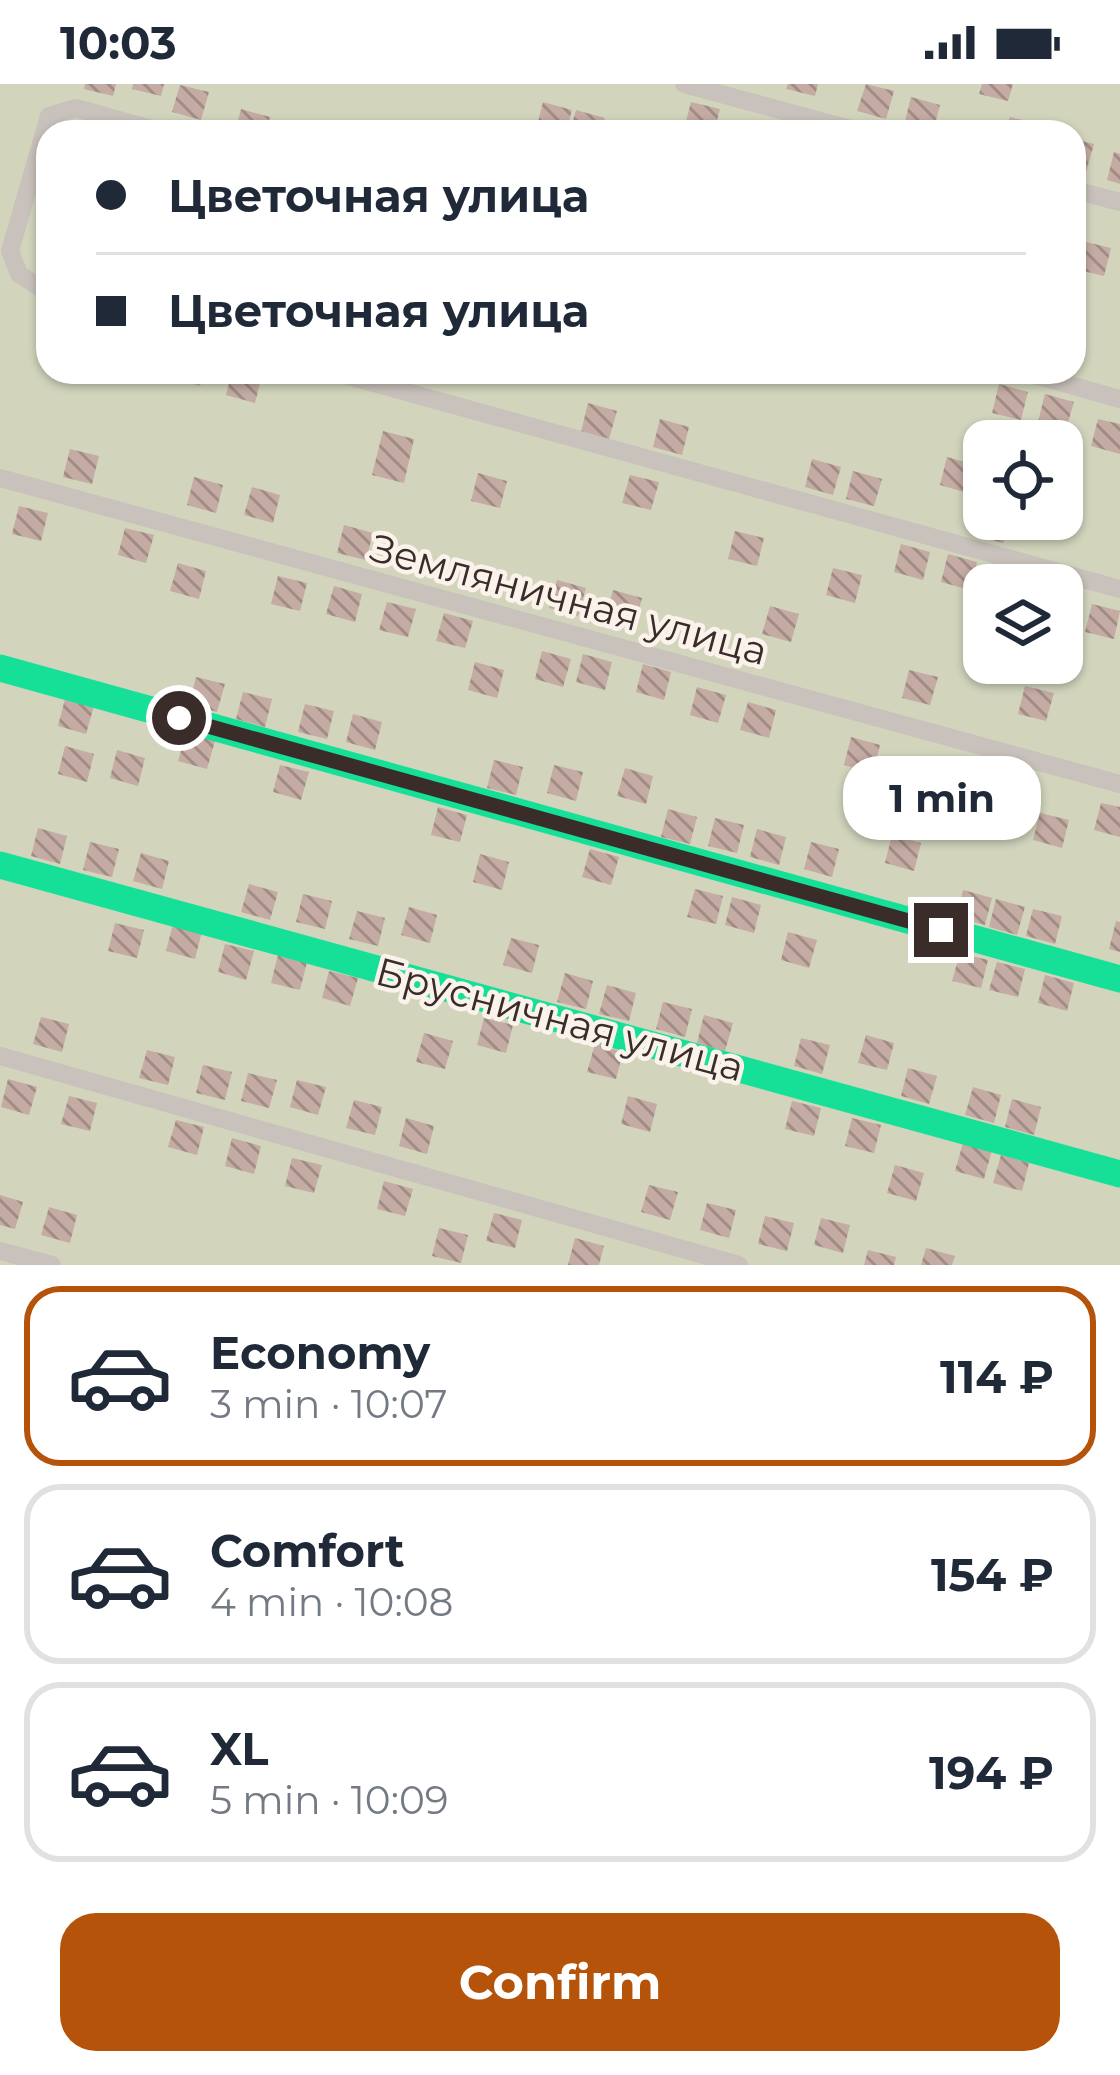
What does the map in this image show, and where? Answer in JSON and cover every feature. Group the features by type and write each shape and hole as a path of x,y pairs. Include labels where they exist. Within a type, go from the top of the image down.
{"street":[{"path":"684,84 817,120"},
{"path":"48,120 76,108 119,120"},
{"path":"36,161 10,251 19,274 36,287"},
{"path":"1086,193 1120,202"},
{"path":"377,384 1120,589"},
{"path":"1067,384 1120,399"},
{"name":"Земляничная улица","path":"0,478 1120,784"},
{"path":"0,668 1120,980"},
{"name":"Брусничная улица","path":"0,865 1120,1174"},
{"path":"0,1056 739,1265"},
{"path":"0,1250 52,1265"}],"green space":[{"path":"0,84 1120,84 1120,1265 0,1265"}],"building":[{"path":"85,84 116,84 113,96 84,89"},
{"path":"133,84 164,84 161,96 132,89"},
{"path":"788,84 818,84 815,96 786,89"},
{"path":"866,84 894,91 886,119 857,111"},
{"path":"982,84 1013,84 1008,101 979,94"},
{"path":"180,85 209,92 201,120 172,112"},
{"path":"911,97 940,105 936,120 905,120"},
{"path":"543,102 572,110 569,120 538,120"},
{"path":"691,102 720,109 717,120 686,120"},
{"path":"241,109 270,117 269,120 238,120"},
{"path":"576,110 605,118 604,120 573,120"},
{"path":"1086,142 1094,144 1086,172"},
{"path":"1114,152 1120,154 1120,184 1107,180"},
{"path":"1086,242 1111,248 1104,276 1086,272"},
{"path":"229,384 260,384 255,403 226,395"},
{"path":"999,384 1028,392 1021,420 992,413"},
{"path":"1045,394 1074,402 1069,420 1038,420"},
{"path":"588,403 617,411 609,439 581,432"},
{"path":"660,419 689,427 682,455 653,447"},
{"path":"1098,419 1120,424 1120,454 1091,446"},
{"path":"383,431 414,439 404,483 372,475"},
{"path":"70,449 99,456 92,484 63,477"},
{"path":"947,457 963,461 963,492 940,485"},
{"path":"812,459 841,467 833,495 805,487"},
{"path":"853,471 882,479 874,506 846,499"},
{"path":"478,473 507,481 500,508 471,501"},
{"path":"630,475 659,482 651,510 622,503"},
{"path":"194,477 223,485 216,513 187,505"},
{"path":"252,487 280,495 273,523 244,515"},
{"path":"19,506 48,513 41,541 12,534"},
{"path":"344,525 373,533 366,560 337,553"},
{"path":"125,528 154,535 146,563 118,555"},
{"path":"735,531 764,538 757,566 728,559"},
{"path":"901,544 930,552 923,580 894,572"},
{"path":"948,554 977,562 963,564 963,588 941,582"},
{"path":"178,563 206,571 199,599 170,591"},
{"path":"833,568 862,575 855,603 826,595"},
{"path":"278,576 307,583 300,611 271,604"},
{"path":"557,580 586,588 578,616 549,608"},
{"path":"334,586 362,594 355,622 326,614"},
{"path":"613,590 642,598 635,626 606,618"},
{"path":"387,602 416,609 408,637 379,630"},
{"path":"1092,604 1120,611 1114,639 1085,632"},
{"path":"770,606 799,614 791,642 762,634"},
{"path":"444,613 473,621 465,648 436,641"},
{"path":"542,651 571,659 563,687 535,679"},
{"path":"583,654 612,662 605,690 576,682"},
{"path":"475,662 504,670 497,698 468,690"},
{"path":"643,664 671,672 664,700 636,692"},
{"path":"909,670 938,677 930,705 902,698"},
{"path":"196,677 225,684 217,712 189,704"},
{"path":"1025,686 1054,693 1046,721 1018,714"},
{"path":"697,687 726,695 718,723 690,715"},
{"path":"243,692 272,699 265,727 236,719"},
{"path":"65,699 94,706 86,734 58,726"},
{"path":"748,702 776,710 769,738 740,730"},
{"path":"305,704 334,711 327,739 298,732"},
{"path":"353,714 382,722 375,750 346,742"},
{"path":"186,733 215,741 207,769 178,761"},
{"path":"851,737 880,745 873,773 844,765"},
{"path":"65,746 94,754 87,782 58,774"},
{"path":"117,750 145,758 138,786 110,778"},
{"path":"494,760 523,767 516,795 487,788"},
{"path":"280,765 309,772 301,800 273,792"},
{"path":"554,765 583,772 576,801 547,793"},
{"path":"625,768 653,776 646,804 617,796"},
{"path":"1101,803 1120,807 1120,837 1094,830"},
{"path":"438,807 467,815 460,842 431,835"},
{"path":"668,809 697,817 690,844 661,837"},
{"path":"1040,813 1069,820 1062,848 1033,840"},
{"path":"715,818 744,825 737,853 708,846"},
{"path":"38,828 67,836 60,864 31,856"},
{"path":"757,829 786,837 779,865 750,857"},
{"path":"892,835 921,843 914,871 885,863"},
{"path":"90,842 119,849 112,877 83,870"},
{"path":"811,842 839,849 832,877 804,869"},
{"path":"590,849 619,857 611,885 582,877"},
{"path":"141,853 169,861 162,889 133,881"},
{"path":"480,854 509,862 502,890 473,882"},
{"path":"249,884 278,892 270,920 241,912"},
{"path":"695,889 723,896 716,924 687,917"},
{"path":"963,890 992,898 985,925 956,918"},
{"path":"303,894 332,901 325,929 296,922"},
{"path":"732,897 761,905 754,933 725,925"},
{"path":"996,899 1025,907 1017,935 989,927"},
{"path":"409,907 437,915 430,943 401,935"},
{"path":"1033,909 1062,916 1055,944 1026,936"},
{"path":"357,911 385,918 378,946 349,939"},
{"path":"1116,921 1120,922 1120,952 1109,949"},
{"path":"115,923 144,930 137,958 108,951"},
{"path":"173,924 202,931 195,959 166,951"},
{"path":"788,932 817,940 809,968 781,960"},
{"path":"511,938 539,945 532,973 503,965"},
{"path":"225,944 254,951 246,980 218,972"},
{"path":"960,953 988,960 981,988 952,981"},
{"path":"278,955 307,962 300,990 271,983"},
{"path":"997,962 1025,969 1018,997 989,990"},
{"path":"329,971 358,978 350,1006 322,998"},
{"path":"565,973 593,981 586,1009 557,1002"},
{"path":"1045,975 1074,983 1067,1011 1038,1003"},
{"path":"607,985 636,993 629,1021 599,1014"},
{"path":"663,1002 692,1009 685,1037 656,1029"},
{"path":"704,1015 733,1023 725,1051 697,1043"},
{"path":"41,1017 69,1024 62,1052 33,1044"},
{"path":"484,1018 513,1025 506,1053 477,1045"},
{"path":"424,1033 453,1041 445,1069 416,1062"},
{"path":"866,1035 894,1043 887,1070 858,1063"},
{"path":"801,1038 830,1045 822,1074 794,1066"},
{"path":"595,1044 623,1052 616,1079 587,1072"},
{"path":"147,1050 175,1057 168,1085 139,1078"},
{"path":"203,1065 232,1072 225,1100 196,1093"},
{"path":"908,1068 937,1076 929,1104 901,1096"},
{"path":"248,1073 277,1080 269,1108 241,1101"},
{"path":"8,1079 37,1087 29,1115 1,1107"},
{"path":"297,1080 326,1087 318,1115 290,1107"},
{"path":"973,1087 1001,1095 994,1123 965,1115"},
{"path":"69,1096 97,1103 90,1131 61,1124"},
{"path":"628,1096 657,1104 650,1132 621,1124"},
{"path":"1012,1099 1041,1107 1034,1135 1005,1127"},
{"path":"354,1100 382,1107 375,1135 346,1128"},
{"path":"792,1101 821,1108 814,1136 785,1129"},
{"path":"406,1118 434,1126 427,1154 399,1146"},
{"path":"852,1118 881,1125 874,1153 845,1146"},
{"path":"176,1120 204,1127 197,1155 168,1147"},
{"path":"232,1138 261,1146 254,1174 225,1166"},
{"path":"963,1143 992,1150 984,1179 955,1171"},
{"path":"1001,1155 1029,1163 1022,1191 993,1183"},
{"path":"292,1158 322,1165 314,1193 285,1186"},
{"path":"895,1165 924,1173 916,1201 887,1193"},
{"path":"384,1181 413,1189 405,1216 377,1209"},
{"path":"649,1185 678,1192 670,1220 641,1212"},
{"path":"0,1195 23,1202 15,1229 0,1225"},
{"path":"707,1203 736,1210 729,1238 700,1230"},
{"path":"49,1207 77,1215 70,1243 41,1235"},
{"path":"494,1213 522,1220 515,1248 486,1241"},
{"path":"765,1216 794,1223 787,1251 758,1244"},
{"path":"821,1218 850,1225 843,1253 814,1245"},
{"path":"439,1228 468,1235 461,1263 432,1256"},
{"path":"575,1238 604,1246 599,1265 568,1265"},
{"path":"926,1248 955,1256 952,1265 921,1265"},
{"path":"868,1250 896,1257 894,1265 864,1265"}],"traffic: fast":[{"path":"0,668 1120,979"},
{"path":"0,865 1120,1174"}],"route":[{"path":"179,718 941,930"}]}
